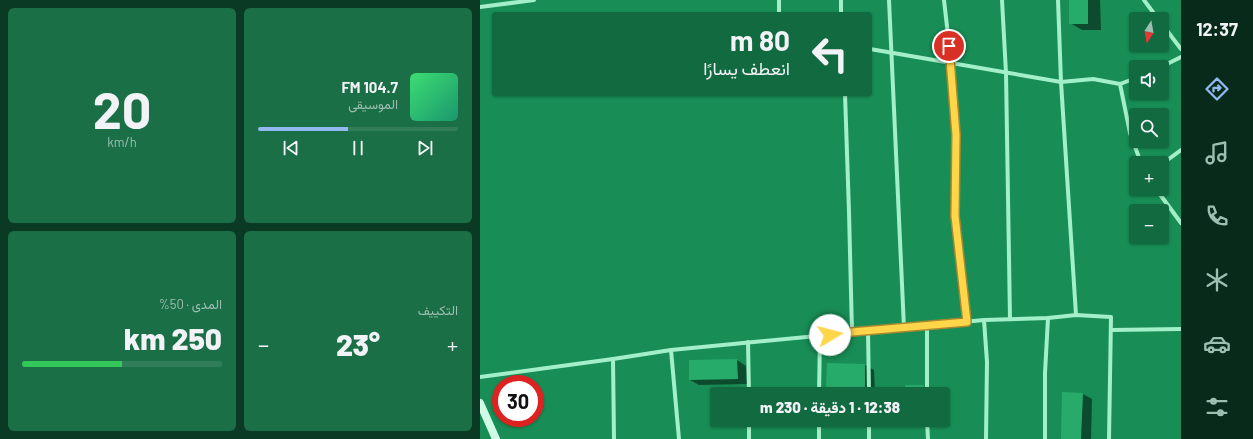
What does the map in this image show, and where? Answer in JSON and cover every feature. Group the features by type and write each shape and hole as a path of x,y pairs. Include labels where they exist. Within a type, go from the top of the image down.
{"street":[{"path":"480,7 510,1 534,0"},
{"path":"779,0 780,12"},
{"path":"841,0 842,12"},
{"path":"889,0 904,328"},
{"path":"944,0 951,62 956,135 955,216 967,322"},
{"path":"1002,0 1006,73 1010,319"},
{"path":"1058,0 1061,82 1076,315"},
{"path":"1144,0 1153,12"},
{"path":"1169,33 1181,49"},
{"path":"872,49 1061,82 1093,79 1120,84 1129,81"},
{"path":"1169,63 1181,56"},
{"path":"1120,84 1130,133 1138,156"},
{"path":"845,96 850,212 852,332"},
{"path":"1169,159 1181,150"},
{"path":"1161,196 1181,221"},
{"path":"480,377 671,350 868,330 984,320 1048,318 1076,315 1111,317 1109,439"},
{"path":"1045,439 1045,373 1048,318"},
{"path":"984,320 987,362 986,439"},
{"path":"927,326 927,387"},
{"path":"868,330 869,387"},
{"path":"1111,330 1181,330"},
{"path":"820,336 820,387"},
{"path":"748,342 749,387"},
{"path":"671,350 679,439"},
{"path":"613,359 614,439"},
{"path":"480,403 496,439"},
{"path":"749,427 749,439"},
{"path":"819,427 819,439"},
{"path":"869,427 869,439"},
{"path":"927,427 928,439"}],"building":[{"path":"1069,0 1088,0 1088,24 1069,24"},
{"path":"737,359 738,379 689,380 689,360"},
{"path":"827,363 865,364 865,387 826,387"},
{"path":"905,385 924,385 924,387 905,387"},
{"path":"1062,392 1083,393 1081,439 1061,439"}],"route":[{"path":"830,335 967,322 955,216 956,135 949,46"}]}
